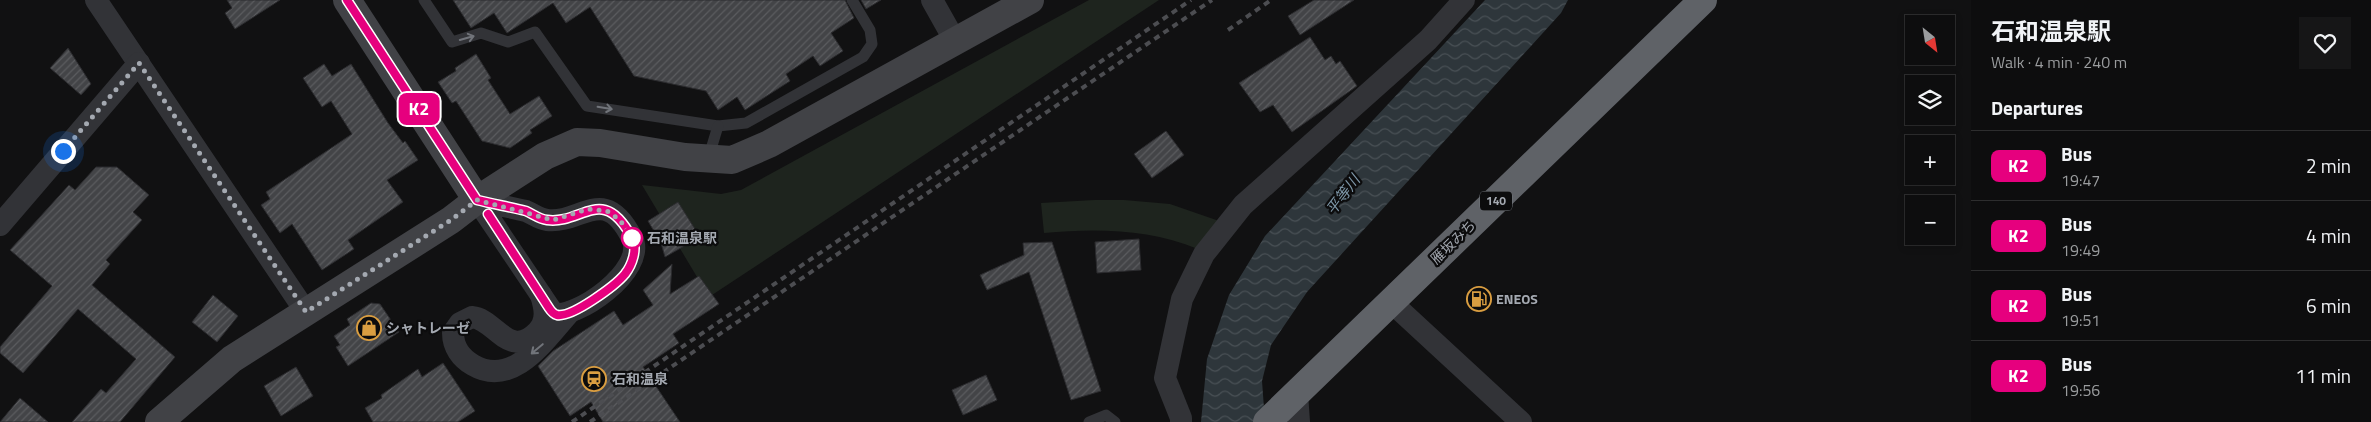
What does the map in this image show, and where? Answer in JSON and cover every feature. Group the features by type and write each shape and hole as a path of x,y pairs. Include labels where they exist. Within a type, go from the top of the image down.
{"highway":[{"name":"雁坂みち","path":"1267,422 1295,406 1391,302 1704,0"}],"street":[{"path":"96,0 306,312"},
{"path":"932,0 955,41"},
{"path":"159,422 232,359 451,220 477,200 546,156 578,142 708,159 732,160 747,155 1030,0"},
{"path":"1181,422 1165,378 1182,299 1204,254 1243,205 1428,40 1464,0"},
{"path":"358,11 477,200 553,313 564,315 570,312 609,288 628,270 633,257 634,243 620,220 607,211 588,209 563,219 544,220 527,212 477,200"},
{"path":"0,225 139,63"},
{"path":"541,295 546,316 539,331 531,337 515,341 506,339 486,322 472,317 460,323 453,333 460,354 484,371 508,369 544,344 570,312"},
{"path":"1391,302 1521,422"}],"lane":[{"path":"424,0 452,42 482,33 508,42 536,32 587,106 718,126 746,122 863,56 872,44 870,30 852,0"},
{"path":"708,159 718,126"},
{"path":"1089,422 1106,415 1115,422"}],"shaded area":[{"path":"1089,0 1159,0 709,297 642,185 721,194 741,190"},
{"path":"1124,200 1170,204 1222,222 1198,249 1161,237 1123,232 1044,233 1041,203"}],"water":[{"name":"平等川","path":"1485,0 1568,0 1561,13 1307,292 1271,345 1262,381 1265,422 1201,422 1207,359 1229,295 1265,236"}],"building":[{"path":"227,0 280,0 235,29 225,13 232,8"},
{"path":"453,0 845,0 854,18 831,33 843,51 820,66 813,56 786,74 790,81 745,110 737,97 718,110 706,91 634,76 590,7 566,23 553,3 507,33 494,13 471,28"},
{"path":"861,0 881,0 866,9"},
{"path":"1314,0 1354,0 1300,35 1288,16"},
{"path":"1310,37 1325,60 1331,56 1336,64 1340,61 1357,86 1292,132 1273,105 1260,112 1239,83"},
{"path":"68,48 91,84 81,95 50,68"},
{"path":"476,54 491,78 488,80 510,114 539,96 552,116 530,130 532,133 510,148 482,141 456,101 452,103 438,82 456,71 455,68"},
{"path":"324,64 332,76 351,64 388,123 403,143 405,141 418,160 387,180 403,202 348,240 354,249 322,270 292,224 280,233 261,205 270,199 266,192 352,134 331,101 322,107 303,78"},
{"path":"1166,131 1184,155 1152,178 1134,154"},
{"path":"96,167 117,167 149,195 133,212 142,220 106,260 110,264 92,285 175,357 120,422 72,422 101,389 106,393 136,359 78,309 23,373 0,353 0,347 52,286 10,250 69,185 75,190"},
{"path":"678,202 700,237 665,257 661,243 648,221"},
{"path":"1139,239 1141,270 1097,273 1095,242"},
{"path":"1052,242 1101,391 1071,400 1029,272 987,290 980,275 1024,255 1023,243"},
{"path":"672,264 670,294 699,276 719,304 673,334 679,343 643,367 680,422 603,422 591,402 570,416 538,366 553,351 614,311 623,325 653,305 643,290"},
{"path":"213,295 238,316 217,342 192,322"},
{"path":"371,303 380,304 399,332 348,366 336,347 340,345 334,336 350,325 347,319"},
{"path":"443,363 475,411 458,422 373,422 365,408 382,398 381,395 418,369 422,377"},
{"path":"296,367 313,396 281,416 264,386"},
{"path":"986,375 997,400 963,415 952,390"},
{"path":"20,398 48,422 0,422"}],"railway":[{"path":"572,422 1191,0"},
{"path":"590,422 1212,0"},
{"path":"1228,30 1271,0"}],"bus line":[{"name":"K2","path":"347,0 477,200 527,212 544,220 563,219 588,209 607,211 620,220 632,238 634,243 633,257 628,270 616,283 579,308 564,315 557,315 549,308 488,214"}],"place":[{"name":"石和温泉駅","path":"632,238"},
{"name":"ENEOS","path":"1479,299"},
{"name":"シャトレーゼ","path":"369,328"},
{"name":"石和温泉","path":"594,379"}],"route":[{"path":"63,151 139,63 306,312 451,220 477,200 527,212 544,220 563,219 588,209 607,211 620,220 632,238"}]}
